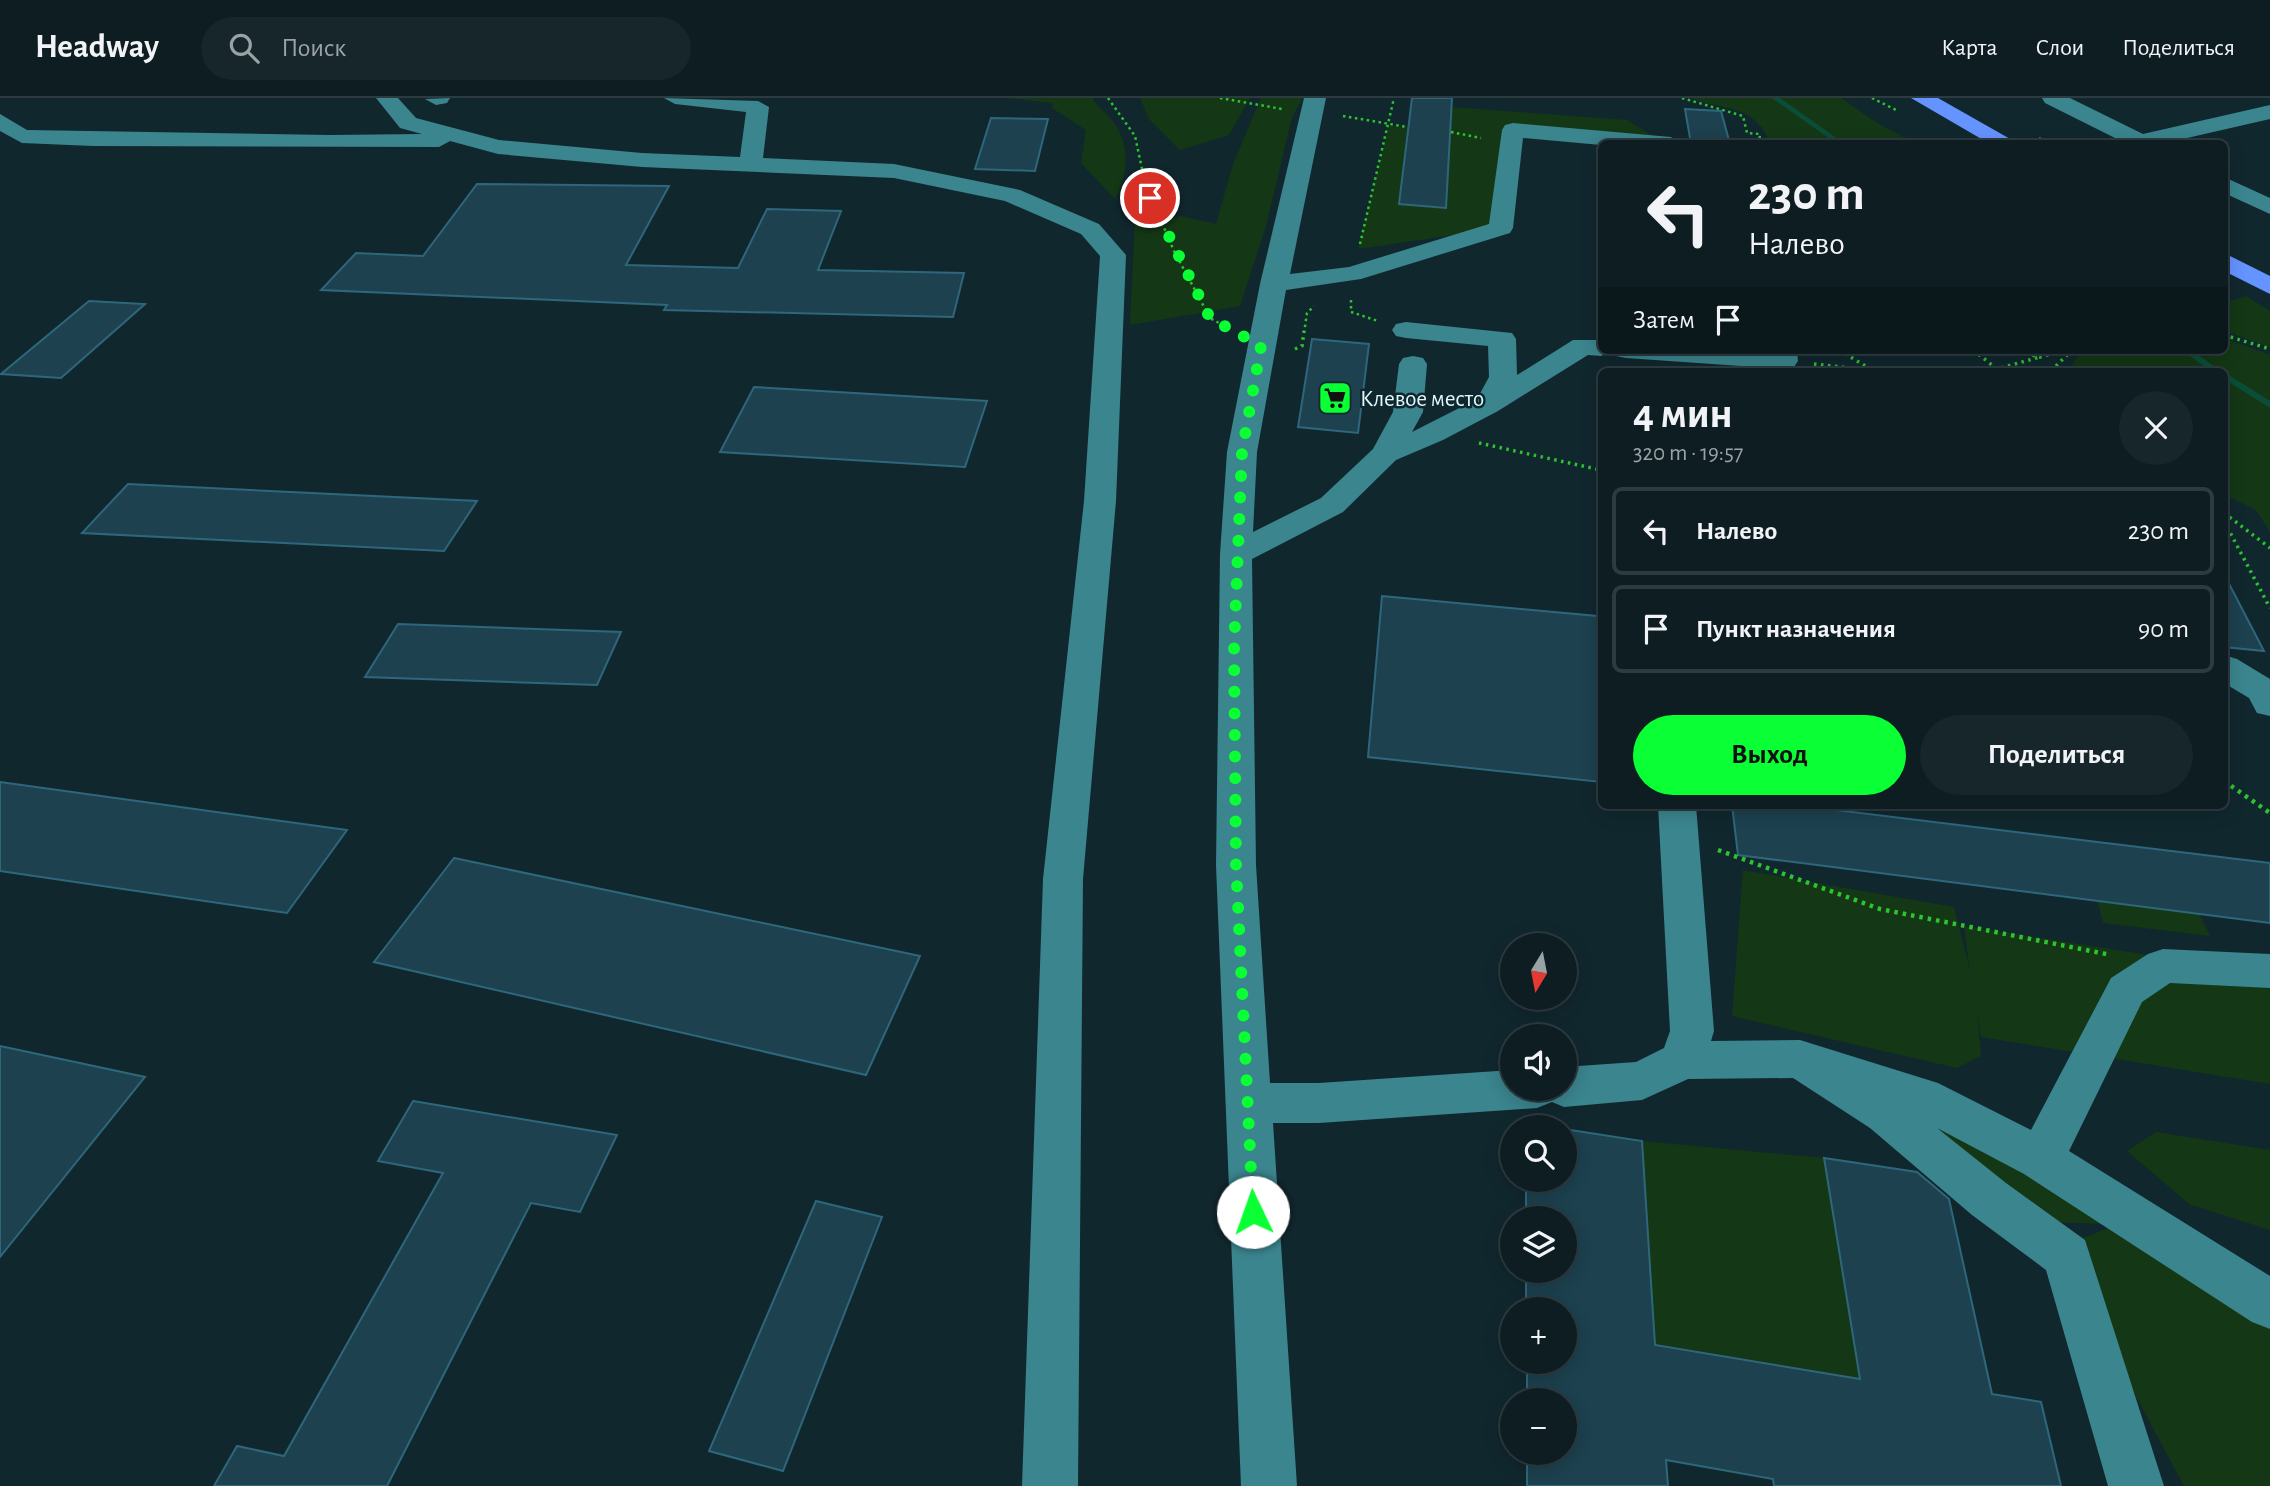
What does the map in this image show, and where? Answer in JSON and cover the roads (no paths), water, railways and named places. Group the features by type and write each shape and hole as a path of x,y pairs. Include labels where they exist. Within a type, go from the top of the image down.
{"main road":[{"path":"1922,98 2001,140"},
{"path":"2228,263 2270,286"}],"street":[{"path":"387,98 408,123 498,147 642,160 894,171 1012,195 1090,229 1113,255 1100,501 1063,879 1051,1486"},
{"path":"408,123 438,98"},
{"path":"675,98 758,107 751,164"},
{"path":"2053,98 2140,140"},
{"path":"1269,1486 1236,865 1236,554 1242,452 1303,107"},
{"path":"2152,140 2270,112"},
{"path":"0,121 22,136 93,139 329,142 469,139"},
{"path":"1273,284 1352,274 1500,229 1513,130 1626,140"},
{"path":"2228,186 2270,207"},
{"path":"1396,327 1502,339 1503,377 1488,405"},
{"path":"1385,454 1433,434 1488,405 1583,346 1598,348"},
{"path":"1752,354 1784,355"},
{"path":"1236,554 1332,505 1385,454 1408,412 1413,364"},
{"path":"2228,670 2266,697"},
{"path":"2228,685 2266,697"},
{"path":"1678,820 1692,1031 1683,1060"},
{"path":"2040,1159 2126,989 2163,966 2253,968 2270,971"},
{"path":"1800,1059 1886,1114 1989,1199 2067,1256 2136,1486"},
{"path":"1577,1086 1642,1081 1683,1060 1800,1059 1922,1097 2040,1159 2270,1305"},
{"path":"1247,1103 1320,1103 1500,1091"}],"waterway":[{"path":"1775,98 1836,140"},
{"path":"2191,354 2212,368"},
{"path":"2228,378 2270,405"}],"place":[{"name":"Клевое место","path":"1335,398"}]}
